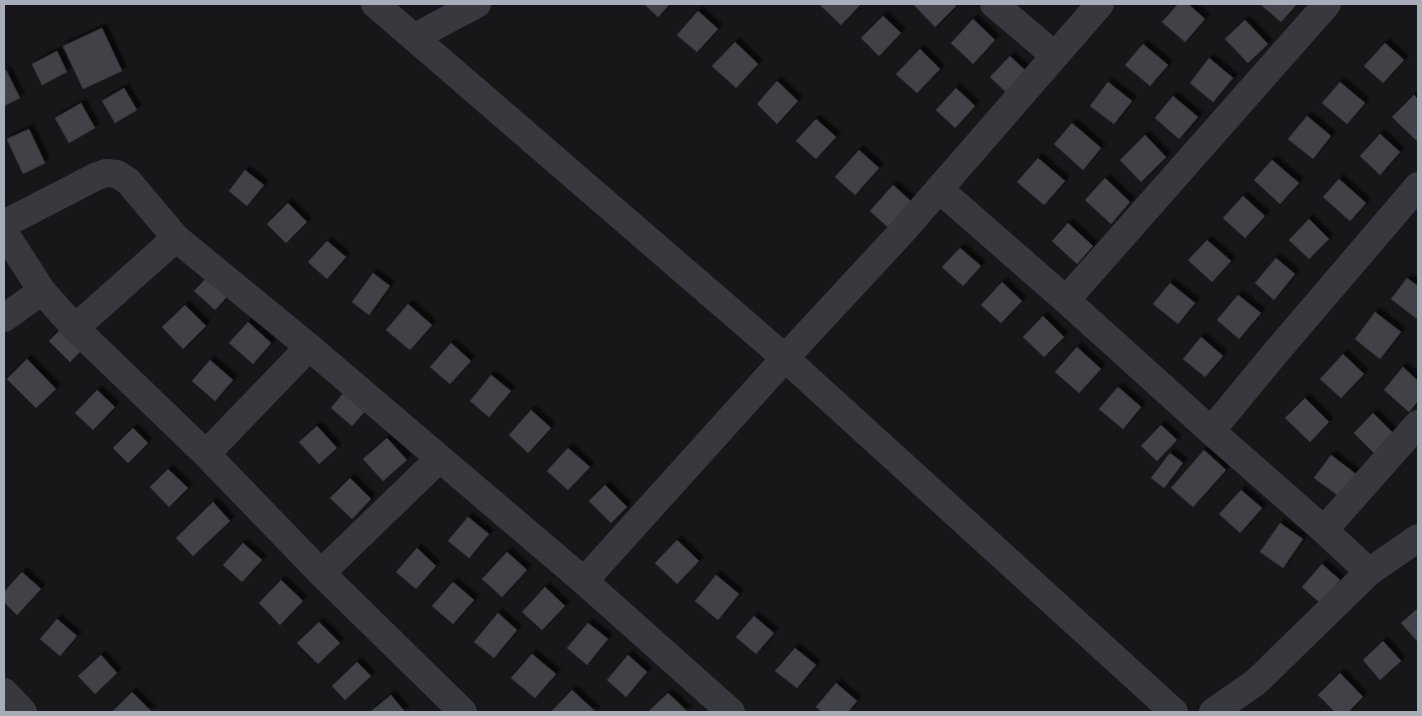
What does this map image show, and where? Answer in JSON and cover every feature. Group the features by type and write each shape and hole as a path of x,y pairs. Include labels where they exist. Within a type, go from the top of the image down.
{"street":[{"path":"375,4 785,358 1174,712"},
{"path":"415,38 477,4"},
{"path":"994,4 1054,55"},
{"path":"584,581 785,358 900,234 1100,4"},
{"path":"1066,300 1327,4"},
{"path":"4,224 97,176 106,173 117,174 128,181 176,238 309,347 584,581 731,712"},
{"path":"1211,431 1418,186"},
{"path":"939,189 1066,300 1369,572"},
{"path":"4,232 42,291 75,328 206,454 321,574 463,712"},
{"path":"75,328 176,238"},
{"path":"4,318 42,291"},
{"path":"206,454 309,347"},
{"path":"1324,530 1418,424"},
{"path":"321,574 439,459"},
{"path":"1214,712 1256,682 1369,572 1418,538"},
{"path":"4,692 23,712"}],"building":[{"path":"644,4 670,4 658,17"},
{"path":"819,4 861,4 841,25"},
{"path":"913,4 954,4 956,6 935,27"},
{"path":"1178,4 1188,4 1205,19 1185,42 1162,22"},
{"path":"1260,4 1297,4 1281,22"},
{"path":"698,11 718,29 697,52 677,35"},
{"path":"883,16 901,33 879,56 861,38"},
{"path":"973,19 995,40 973,64 951,43"},
{"path":"1245,20 1268,44 1248,63 1225,39"},
{"path":"102,28 122,71 83,89 63,46"},
{"path":"735,42 758,64 736,88 712,66"},
{"path":"1385,43 1404,60 1383,83 1364,66"},
{"path":"1143,44 1168,65 1150,86 1125,65"},
{"path":"920,49 940,69 917,93 896,74"},
{"path":"57,51 67,72 42,85 32,64"},
{"path":"1010,56 1032,77 1012,98 990,77"},
{"path":"1209,58 1233,78 1213,102 1190,83"},
{"path":"6,70 20,98 4,106 4,71"},
{"path":"777,81 798,101 777,124 757,104"},
{"path":"1108,82 1132,101 1114,124 1090,106"},
{"path":"1340,82 1365,103 1347,124 1322,103"},
{"path":"124,88 137,110 115,123 102,101"},
{"path":"956,88 975,106 955,128 936,110"},
{"path":"1414,95 1418,99 1418,142 1392,117"},
{"path":"1173,96 1198,117 1179,139 1155,118"},
{"path":"81,103 95,128 69,143 55,118"},
{"path":"1307,116 1331,136 1313,159 1288,139"},
{"path":"816,119 836,137 816,159 796,141"},
{"path":"1072,123 1101,148 1083,170 1054,144"},
{"path":"29,129 45,163 23,174 7,139"},
{"path":"1380,134 1400,152 1380,175 1360,156"},
{"path":"1145,135 1166,157 1141,182 1120,160"},
{"path":"859,150 879,168 855,195 835,177"},
{"path":"1038,158 1065,181 1044,205 1017,182"},
{"path":"1272,160 1299,183 1280,204 1254,180"},
{"path":"245,170 264,185 247,206 229,191"},
{"path":"1105,178 1130,202 1111,224 1085,200"},
{"path":"1339,179 1366,203 1350,221 1323,197"},
{"path":"893,185 914,204 891,230 870,211"},
{"path":"1243,196 1265,216 1245,238 1223,218"},
{"path":"288,203 307,222 286,243 267,224"},
{"path":"1309,219 1329,239 1309,259 1289,240"},
{"path":"1068,223 1093,246 1077,264 1052,241"},
{"path":"1207,240 1231,261 1212,282 1188,260"},
{"path":"327,241 346,257 327,279 308,262"},
{"path":"960,248 981,266 963,286 942,267"},
{"path":"1276,258 1295,274 1274,300 1255,283"},
{"path":"212,272 232,291 215,310 194,291"},
{"path":"373,273 390,286 369,315 352,302"},
{"path":"1407,278 1418,286 1417,319 1391,299"},
{"path":"1002,282 1022,301 1001,323 981,305"},
{"path":"1170,283 1195,303 1178,324 1153,304"},
{"path":"1238,295 1261,313 1239,339 1217,320"},
{"path":"408,304 432,325 410,350 386,330"},
{"path":"185,305 206,326 183,349 162,327"},
{"path":"1375,312 1401,332 1380,359 1355,339"},
{"path":"1043,316 1064,337 1044,357 1023,337"},
{"path":"248,322 271,343 253,364 229,343"},
{"path":"65,325 86,346 70,362 49,341"},
{"path":"1201,337 1223,356 1205,377 1183,359"},
{"path":"451,343 471,361 450,384 430,367"},
{"path":"1077,347 1101,369 1079,393 1055,372"},
{"path":"1343,354 1364,374 1341,398 1320,379"},
{"path":"27,359 56,389 36,408 7,379"},
{"path":"210,360 233,380 215,401 192,381"},
{"path":"1403,367 1418,381 1418,401 1409,412 1384,390"},
{"path":"491,375 511,391 489,417 470,401"},
{"path":"1118,387 1141,407 1123,429 1099,409"},
{"path":"97,390 115,407 93,430 75,413"},
{"path":"346,390 367,409 352,426 331,408"},
{"path":"1305,398 1329,422 1310,442 1285,418"},
{"path":"531,410 551,428 528,453 509,435"},
{"path":"1373,413 1393,433 1374,453 1354,433"},
{"path":"1161,425 1177,440 1157,461 1141,446"},
{"path":"317,426 337,448 319,464 299,442"},
{"path":"133,428 148,443 128,463 113,448"},
{"path":"387,438 407,460 383,481 363,459"},
{"path":"568,448 590,467 568,490 547,471"},
{"path":"1204,450 1226,470 1193,507 1171,488"},
{"path":"1170,453 1183,463 1164,488 1151,478"},
{"path":"1331,455 1356,474 1340,497 1314,478"},
{"path":"168,469 188,488 169,507 150,487"},
{"path":"350,478 371,499 352,519 330,498"},
{"path":"605,485 627,507 611,523 589,501"},
{"path":"1241,490 1262,508 1240,533 1219,514"},
{"path":"213,502 230,521 193,556 176,538"},
{"path":"468,517 489,534 469,558 448,541"},
{"path":"1280,523 1303,539 1283,568 1260,552"},
{"path":"677,540 699,561 677,584 655,563"},
{"path":"243,543 262,560 242,582 223,565"},
{"path":"417,548 436,566 416,589 396,572"},
{"path":"507,552 527,570 502,597 482,579"},
{"path":"1322,564 1340,580 1320,603 1302,587"},
{"path":"22,572 41,589 17,615 4,602 4,592"},
{"path":"716,575 739,594 718,620 695,601"},
{"path":"281,580 303,601 280,625 259,603"},
{"path":"453,582 474,600 453,624 432,606"},
{"path":"545,587 565,606 542,630 522,612"},
{"path":"1418,608 1418,642 1401,623"},
{"path":"498,613 517,630 494,658 474,642"},
{"path":"754,616 774,633 756,654 736,637"},
{"path":"57,619 77,636 60,656 40,639"},
{"path":"319,622 340,643 318,664 297,643"},
{"path":"588,623 608,639 587,665 567,648"},
{"path":"1383,641 1401,661 1380,680 1363,660"},
{"path":"795,648 816,665 797,688 775,671"},
{"path":"532,654 556,674 535,698 511,678"},
{"path":"101,655 117,673 95,694 78,676"},
{"path":"628,655 647,672 626,697 607,680"},
{"path":"357,662 371,676 345,700 332,686"},
{"path":"1340,673 1363,697 1348,712 1335,712 1318,695"},
{"path":"836,683 857,701 848,712 822,712 816,707"},
{"path":"572,690 596,712 551,712"},
{"path":"132,692 152,712 112,712"},
{"path":"668,693 688,712 648,712"},
{"path":"391,695 405,712 370,712"}]}
